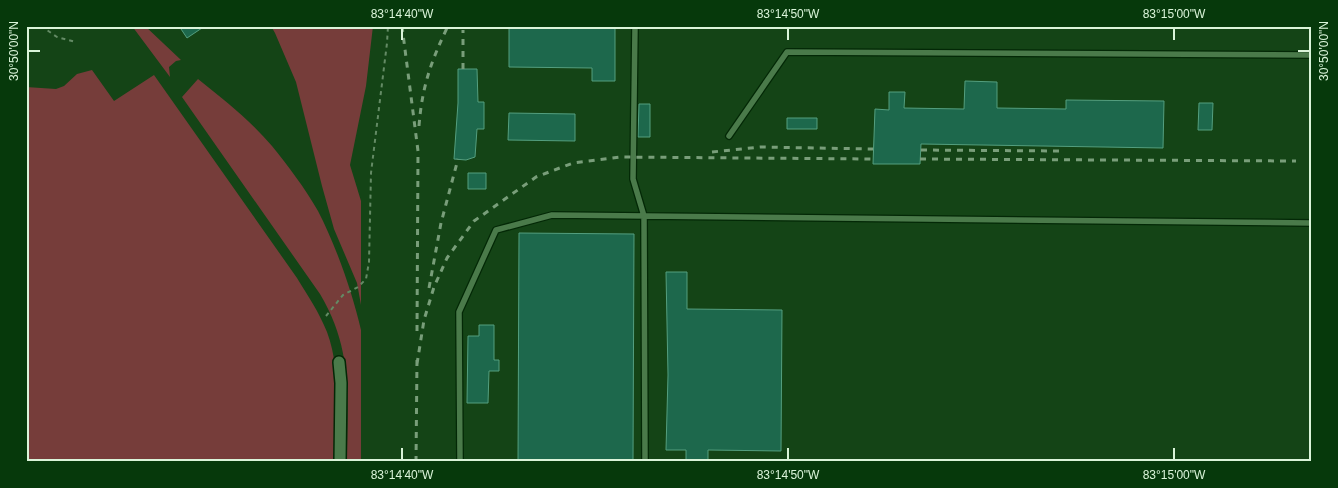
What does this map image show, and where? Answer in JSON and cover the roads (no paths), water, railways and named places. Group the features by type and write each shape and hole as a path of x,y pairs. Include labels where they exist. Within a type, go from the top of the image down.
{"street":[{"path":"339,362 341,383 340,462"}],"lane":[{"path":"635,26 633,179 644,216 645,462"},
{"path":"729,136 787,52 1312,55"},
{"path":"460,462 459,312 496,230 552,215 1312,223"}],"railway":[{"path":"402,26 418,151 417,332"},
{"path":"419,126 422,99 428,74 448,26"},
{"path":"463,30 463,69"},
{"path":"712,152 760,147 873,149"},
{"path":"921,150 1061,151"},
{"path":"417,364 424,320 434,287 447,258 474,221 536,177 573,163 620,157 873,159"},
{"path":"429,288 441,223 458,159"},
{"path":"920,159 1296,161"},
{"path":"416,462 417,359"}]}
